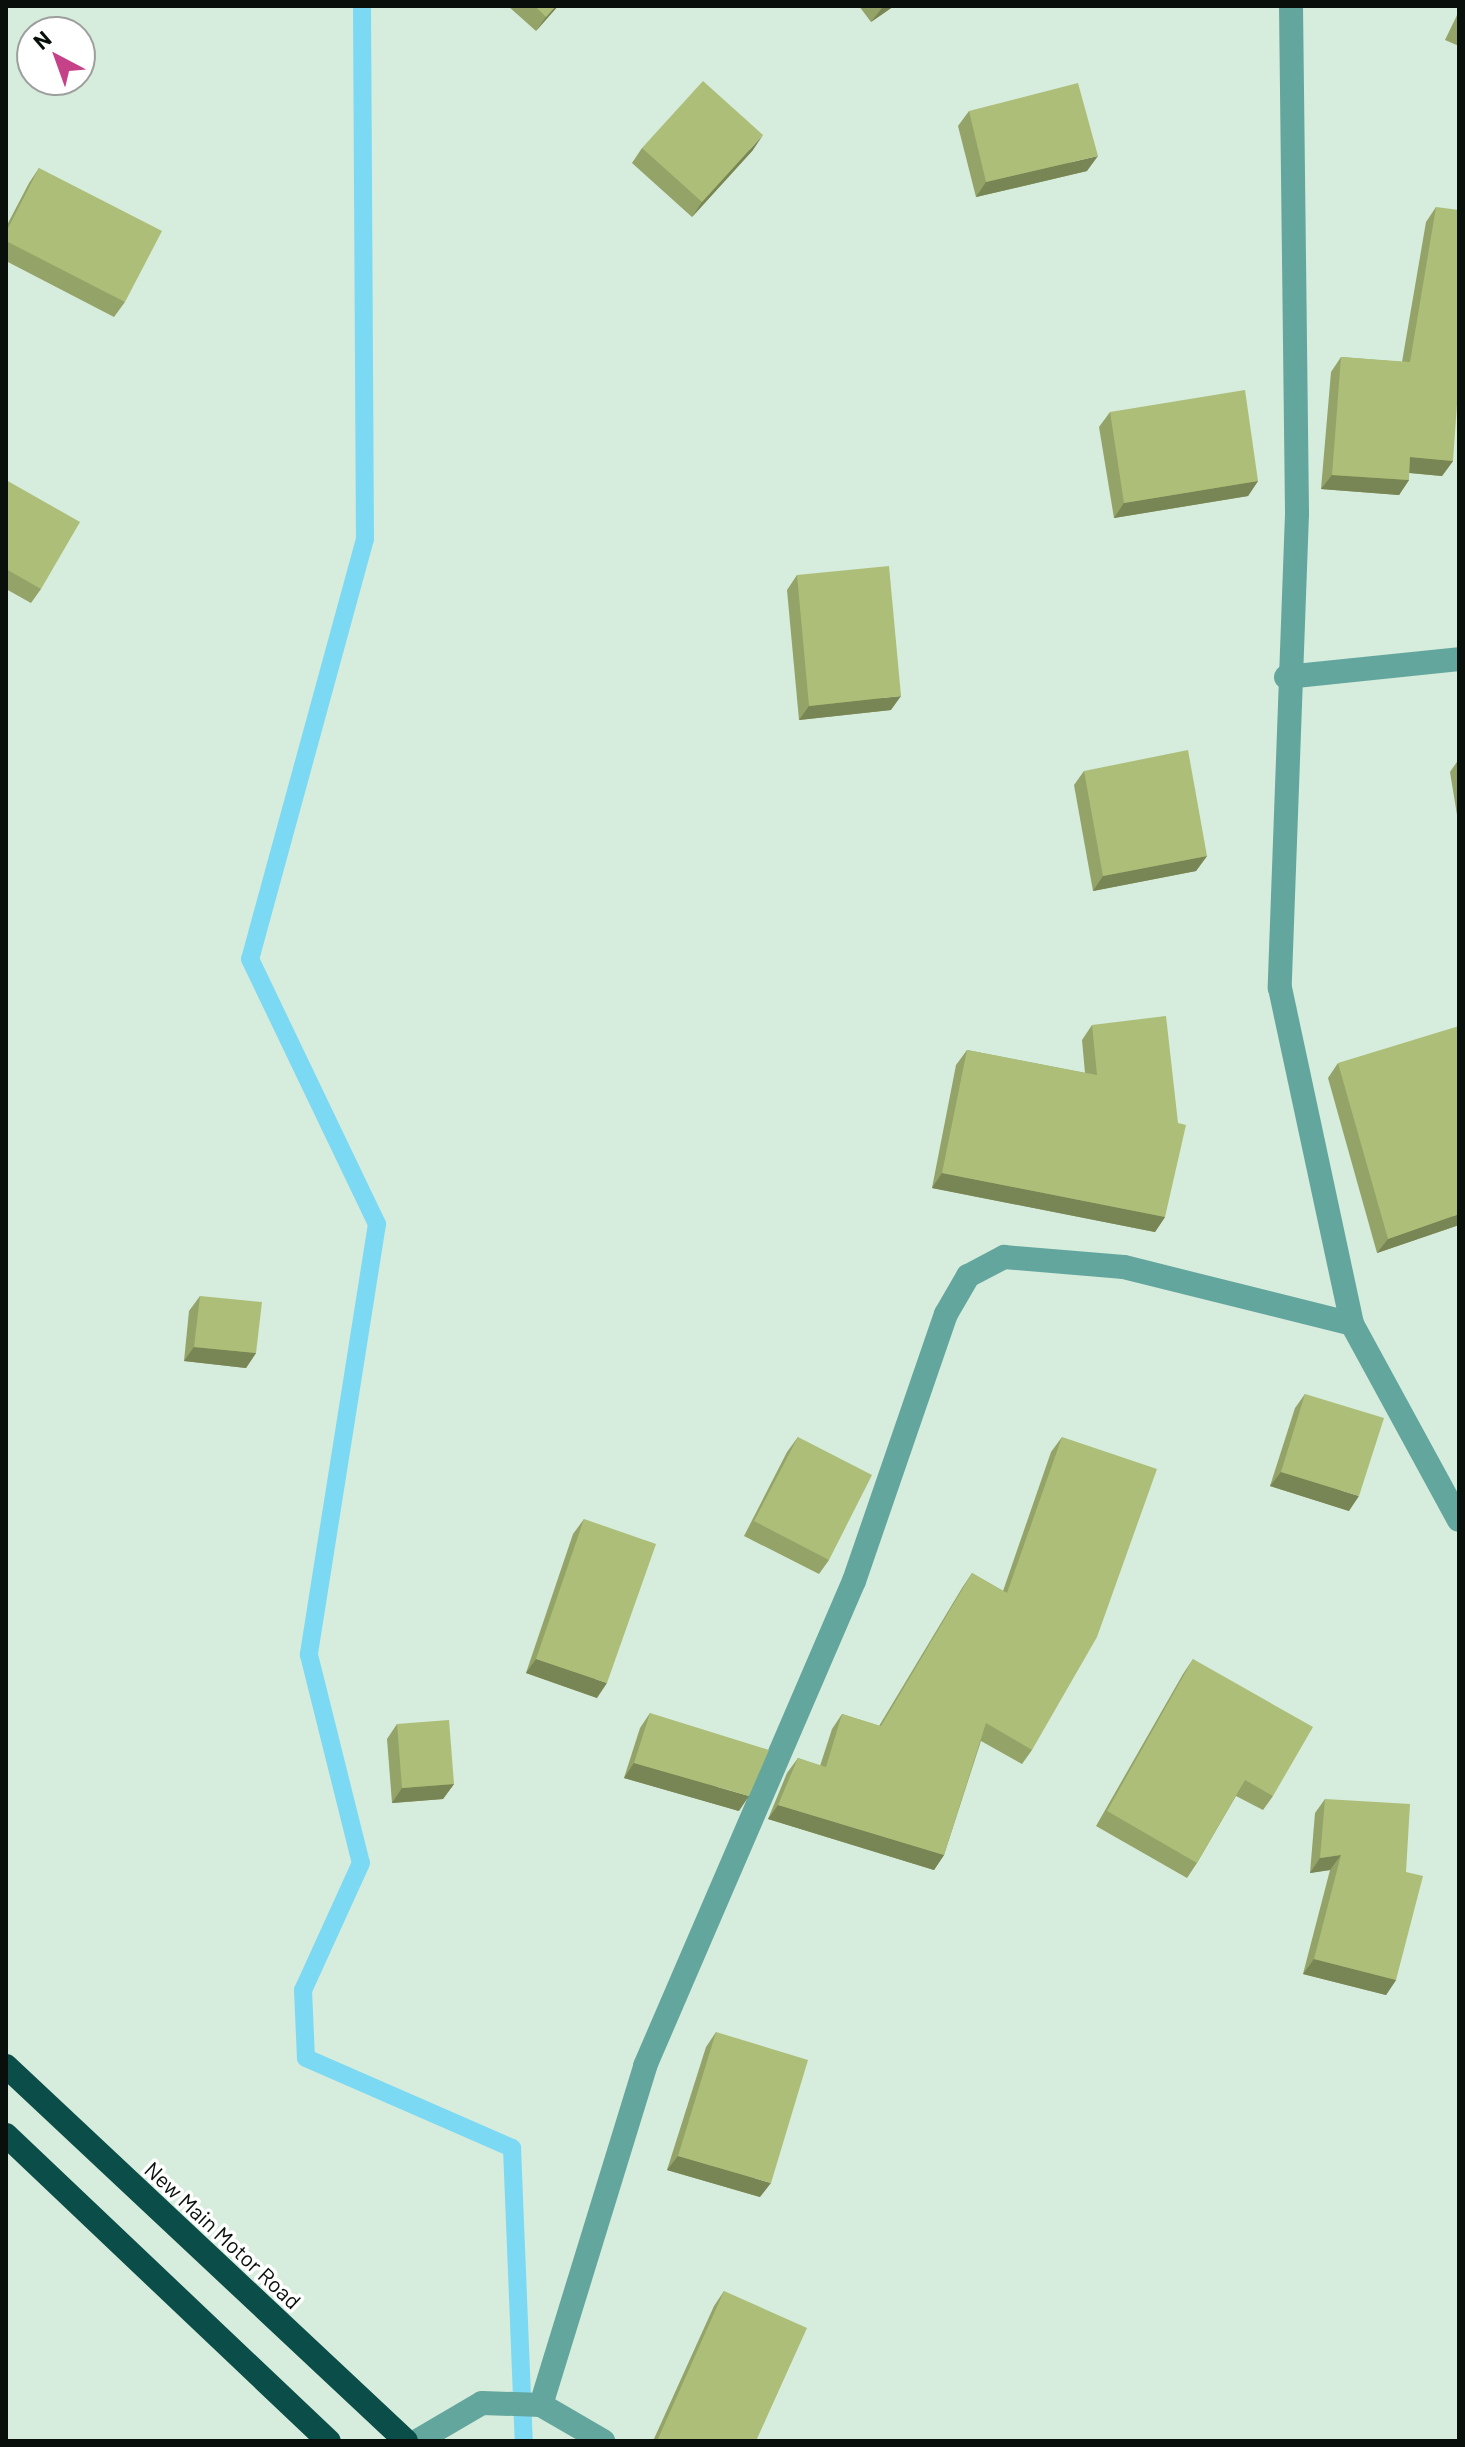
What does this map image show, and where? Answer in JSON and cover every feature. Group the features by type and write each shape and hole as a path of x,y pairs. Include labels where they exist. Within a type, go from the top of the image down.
{"highway":[{"name":"New Main Motor Road","path":"6,2066 406,2441"},
{"path":"6,2135 329,2441"}],"street":[{"path":"1291,6 1297,514 1286,677 1280,988 1352,1324 1459,1520"},
{"path":"1286,677 1459,659"},
{"path":"541,2405 645,2066 854,1581 946,1314 968,1276 1004,1257 1124,1267 1352,1324"},
{"path":"417,2441 482,2403 541,2405 603,2441"}],"building":[{"path":"535,6 556,6 546,17"},
{"path":"703,81 763,135 702,202 642,148"},
{"path":"1078,83 1098,156 986,182 969,111"},
{"path":"39,168 162,231 125,302 6,241 6,232"},
{"path":"1436,207 1459,210 1459,376 1453,461 1410,457 1409,480 1332,475 1341,357 1410,362"},
{"path":"1245,390 1258,481 1124,503 1110,412"},
{"path":"6,480 80,522 41,589 6,569"},
{"path":"889,566 901,696 809,706 797,575"},
{"path":"1188,750 1207,856 1103,876 1084,771"},
{"path":"1166,1016 1178,1123 1186,1125 1165,1217 942,1173 967,1050 1097,1075 1092,1025"},
{"path":"1459,1026 1459,1214 1388,1239 1338,1063"},
{"path":"200,1296 262,1302 256,1353 194,1347"},
{"path":"1305,1394 1384,1418 1359,1496 1281,1472"},
{"path":"798,1437 872,1475 829,1560 754,1521"},
{"path":"1062,1437 1157,1469 1097,1637 1032,1750 986,1723 944,1855 778,1805 798,1758 826,1767 842,1714 881,1726 972,1573 1007,1593"},
{"path":"584,1519 656,1544 607,1683 536,1659"},
{"path":"1193,1659 1313,1727 1273,1796 1245,1780 1197,1863 1107,1811"},
{"path":"650,1713 769,1750 749,1796 634,1763"},
{"path":"449,1720 454,1784 402,1788 397,1724"},
{"path":"1325,1799 1410,1804 1406,1872 1423,1876 1396,1980 1314,1959 1341,1855 1320,1858"},
{"path":"716,2032 808,2060 771,2183 678,2156"},
{"path":"724,2291 807,2328 756,2441 657,2441"}],"waterway":[{"path":"362,6 365,539 250,959 377,1224 309,1655 361,1863 303,1990 306,2058 512,2148 524,2441"}]}
